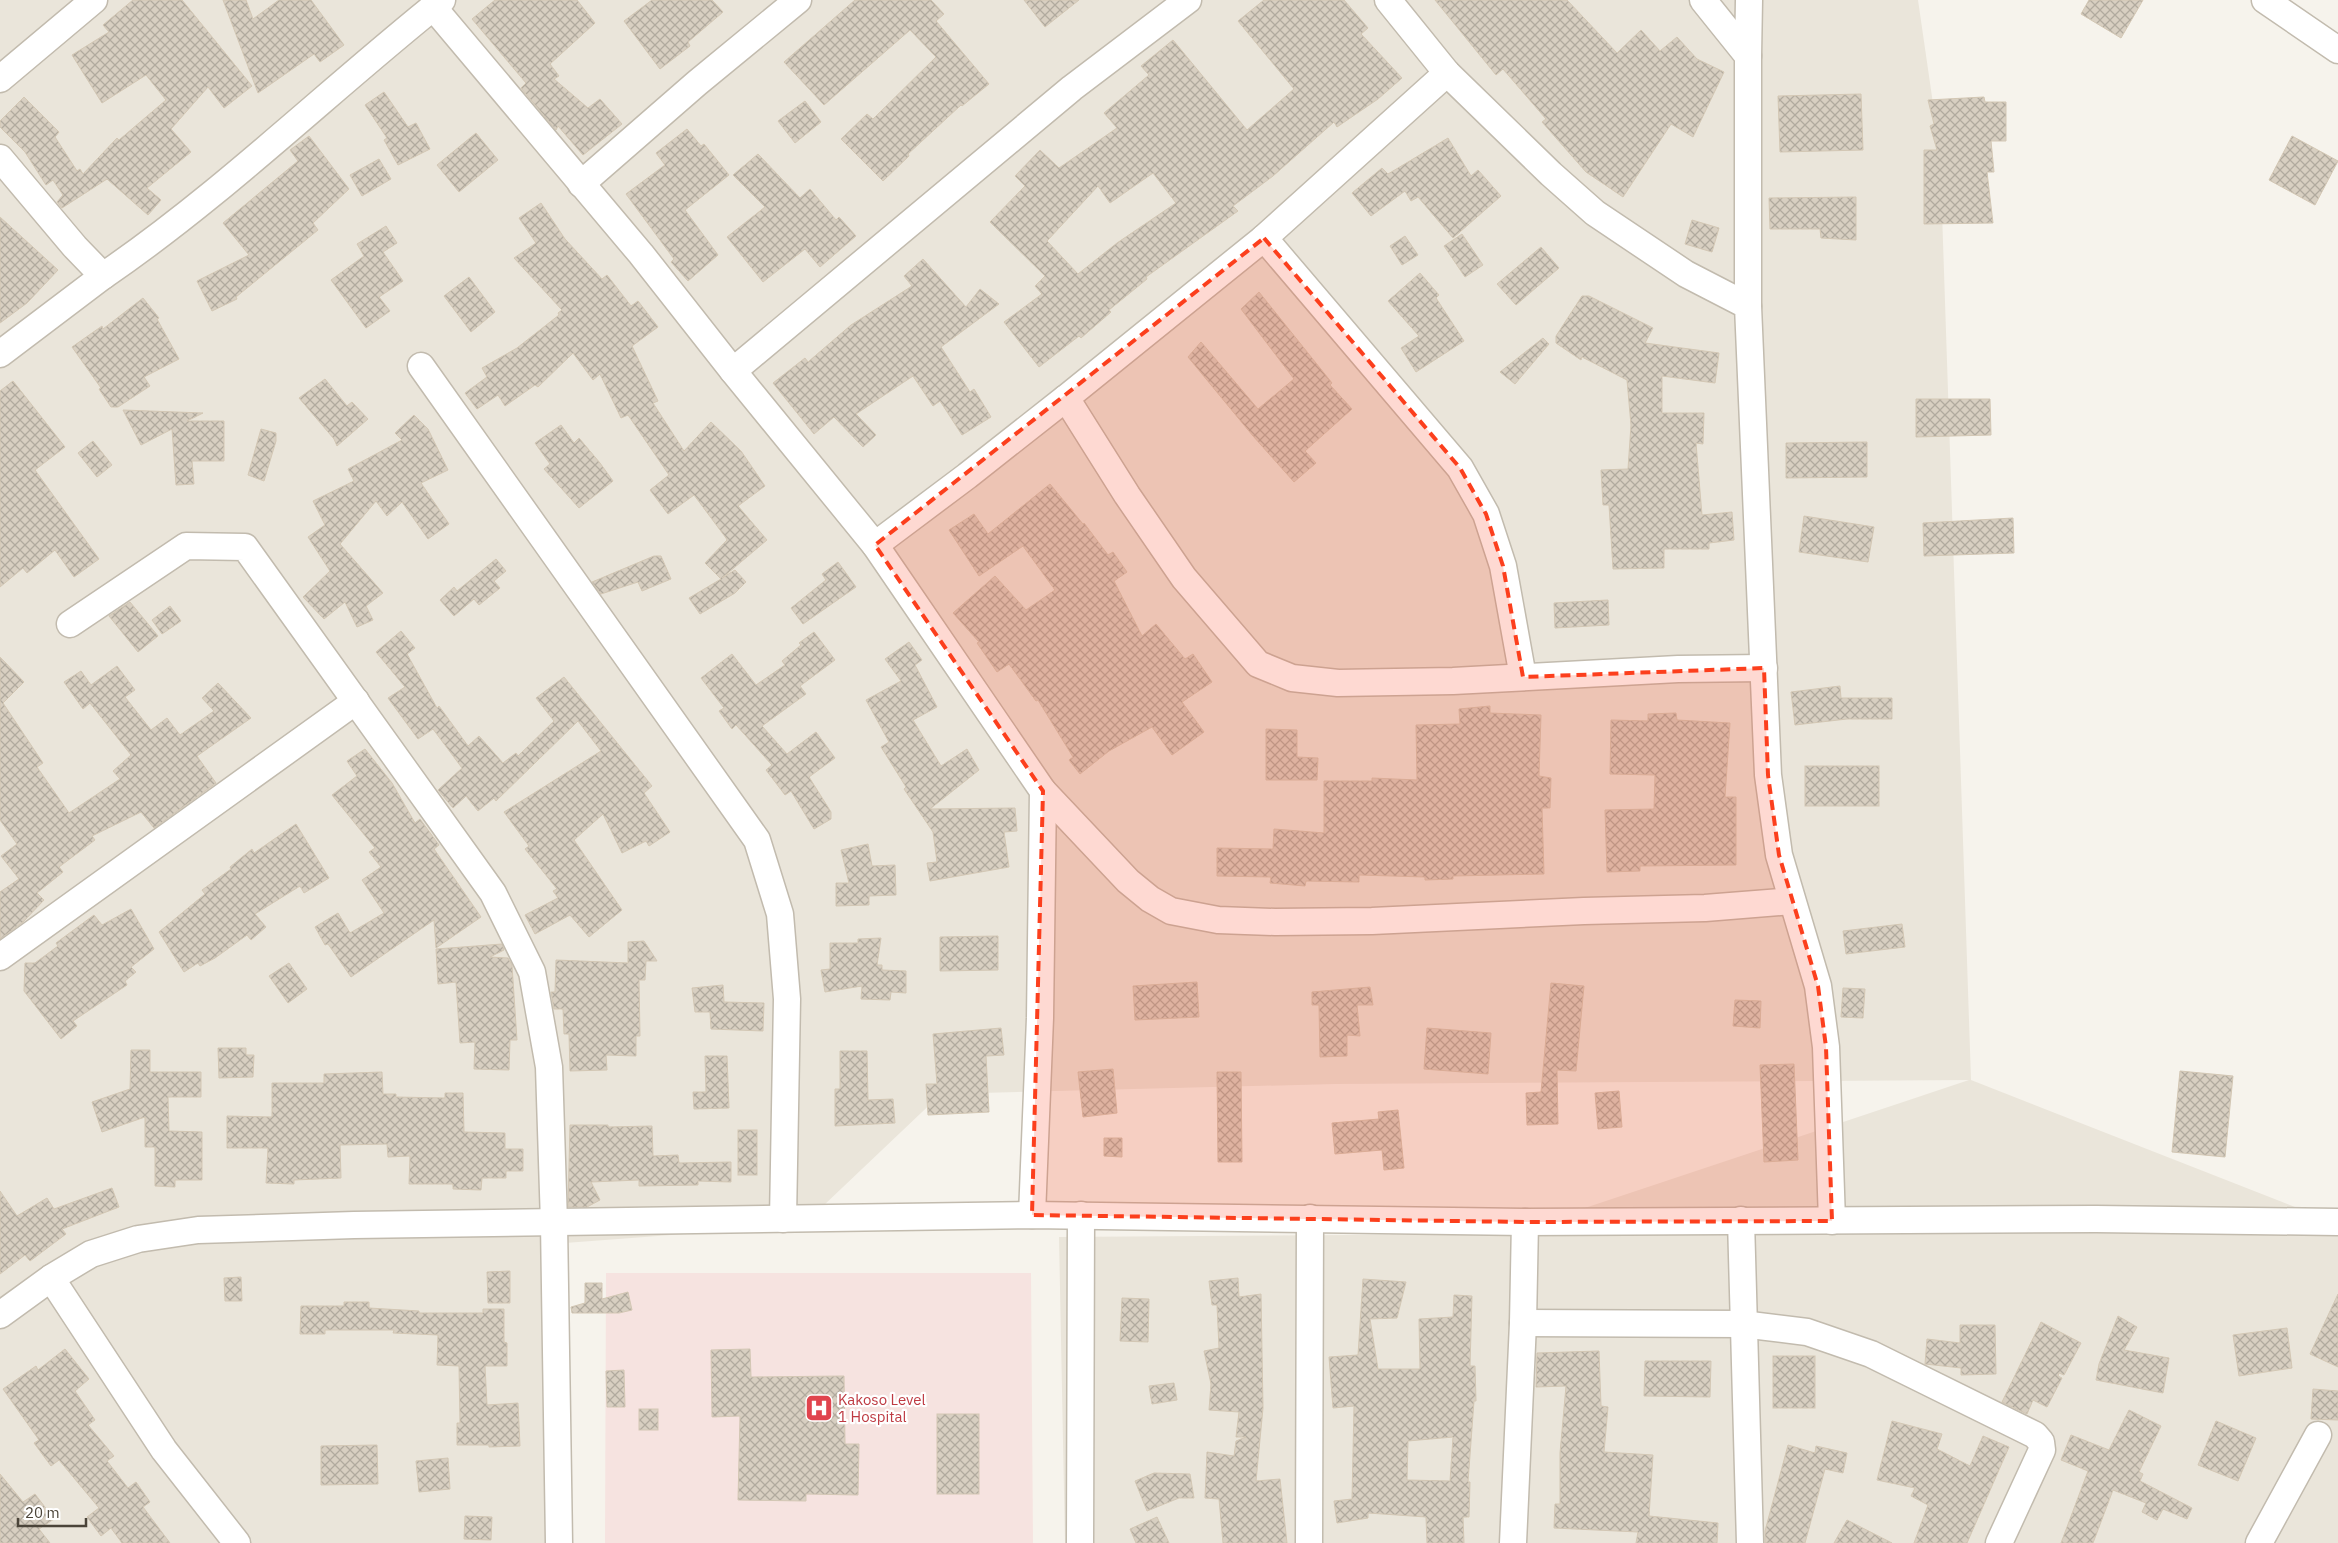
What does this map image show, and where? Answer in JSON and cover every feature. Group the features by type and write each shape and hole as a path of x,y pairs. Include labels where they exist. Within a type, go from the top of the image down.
{"street":[{"path":"0,79 94,0"},
{"path":"581,184 697,83 798,0"},
{"path":"733,371 1072,88 1188,0"},
{"path":"1388,0 1447,73 1551,174 1595,213 1686,274 1748,306"},
{"path":"1703,0 1748,56"},
{"path":"1749,0 1748,306 1768,775 1779,855 1820,995 1826,1048 1832,1221"},
{"path":"2265,0 2338,50"},
{"path":"0,354 103,276 145,248 438,3 581,184 641,254 733,371 876,545 1043,791 1128,881 1150,899 1171,911 1218,920 1275,922 1372,921 1584,911 1705,908 1792,901"},
{"path":"876,545 1066,398 1264,238 1447,73"},
{"path":"0,158 103,276"},
{"path":"1264,238 1460,468 1486,514 1503,566 1523,677"},
{"path":"421,366 757,840 780,914 787,999 783,1219"},
{"path":"1066,398 1127,495 1184,578 1258,664 1292,678 1338,683 1523,677 1678,669 1764,668"},
{"path":"70,624 186,546 245,547 493,893 532,972 548,1067 554,1224 559,1543"},
{"path":"0,957 356,701"},
{"path":"1032,1214 1040,1018 1043,791"},
{"path":"0,1315 51,1278 91,1254 138,1239 198,1230 354,1225 554,1224 1032,1214 1526,1222 2106,1219 2338,1222"},
{"path":"1080,1543 1081,1214"},
{"path":"1309,1543 1310,1218"},
{"path":"1741,1220 1742,1324 1750,1543"},
{"path":"1513,1543 1526,1222"},
{"path":"51,1278 164,1450 237,1543"},
{"path":"1523,1323 1742,1324 1807,1332 1871,1354 2035,1435 2041,1442 2042,1450 1999,1543"},
{"path":"2258,1543 2318,1435"}],"highlighted area":[{"path":"1264,238 1460,468 1486,514 1503,566 1523,677 1764,668 1768,775 1779,855 1818,986 1826,1047 1832,1221 1525,1222 1032,1215 1043,791 875,545"}],"shaded area":[{"path":"0,0 1918,0 1940,152 1971,1080 2323,1218 2338,1226 2338,1543 1065,1543 1059,1237 1507,1234 1969,1080 1336,1084 941,1094 803,1225 565,1243 571,1543 0,1543"},
{"name":"Kakoso Level 1 Hospital","path":"606,1273 1031,1273 1033,1543 605,1543"}],"building":[{"path":"133,0 182,0 252,86 224,108 208,87 171,129 191,152 147,188 161,200 148,215 107,179 62,208 57,202 63,195 53,180 46,185 25,152 0,127 0,121 24,97 59,132 55,137 77,171 80,169 83,174 117,138 119,140 166,100 146,75 102,103 72,55 109,32 103,25"},
{"path":"223,0 246,0 253,19 279,0 311,0 344,45 320,62 314,54 258,93"},
{"path":"495,0 577,0 595,23 550,64 559,76 554,79 588,108 600,99 622,124 583,155 558,126 556,130 521,88 526,83 472,19"},
{"path":"652,0 712,0 723,12 688,42 690,46 660,69 624,21"},
{"path":"855,0 931,0 944,14 936,21 989,84 961,105 908,154 909,156 883,181 841,139 867,114 873,119 936,57 910,30 824,105 784,62"},
{"path":"1024,0 1079,0 1045,27"},
{"path":"1264,0 1344,0 1368,28 1361,34 1402,78 1378,99 1337,127 1334,122 1273,176 1233,206 1238,211 1146,277 1147,279 1109,310 1111,312 1081,338 1079,336 1039,367 1004,322 1042,294 1035,286 1045,276 990,222 1025,186 1015,176 1040,150 1059,168 1117,128 1104,113 1149,75 1141,66 1173,40 1247,130 1294,89 1238,21","holes":["1153,173 1176,203 1117,243 1078,274 1047,241 1098,186 1110,203"]},
{"path":"1435,0 1567,0 1617,53 1641,30 1660,51 1677,37 1697,59 1724,72 1693,137 1671,124 1623,197 1586,172 1542,122 1546,119 1503,69 1496,75"},
{"path":"2089,0 2143,0 2121,38 2081,14"},
{"path":"384,92 408,127 416,123 430,149 398,165 384,140 387,138 365,105"},
{"path":"1861,94 1863,150 1780,152 1778,96"},
{"path":"1984,97 1985,102 2006,102 2006,141 1991,141 1994,172 1987,172 1993,223 1924,224 1924,150 1937,150 1930,126 1934,124 1928,100"},
{"path":"805,101 821,122 795,143 778,121"},
{"path":"687,129 701,146 704,144 729,175 685,210 718,255 688,281 671,262 674,259 626,194 665,165 656,153"},
{"path":"476,133 498,160 459,192 437,165"},
{"path":"309,136 349,189 313,223 318,230 236,297 237,299 212,311 197,281 249,255 223,223 298,161 290,150"},
{"path":"2292,136 2338,161 2315,205 2269,180"},
{"path":"1448,138 1471,176 1478,170 1501,196 1453,238 1418,197 1411,201 1405,191 1371,216 1352,193 1382,168 1388,174"},
{"path":"758,154 800,198 810,189 836,220 839,217 856,236 820,267 805,249 763,282 727,237 765,207 733,175"},
{"path":"379,159 391,179 362,196 350,175"},
{"path":"1856,197 1856,240 1821,238 1820,229 1770,229 1769,198"},
{"path":"541,203 565,239 602,279 607,275 631,306 638,301 658,327 632,346 658,401 653,403 684,451 711,422 741,451 765,486 738,506 767,540 722,578 735,570 746,582 735,593 700,614 689,598 721,579 705,563 727,540 694,495 668,514 650,490 669,475 628,415 621,418 600,374 593,380 573,353 538,387 535,385 505,406 498,395 477,409 465,393 487,377 482,368 517,348 559,315 558,313 562,310 514,258 536,243 519,218"},
{"path":"0,217 58,270 27,303 0,323"},
{"path":"1692,220 1719,228 1712,252 1685,244"},
{"path":"386,226 397,243 383,252 403,281 379,297 390,311 366,328 331,280 364,256 357,244"},
{"path":"1462,234 1483,265 1465,277 1444,246"},
{"path":"1405,236 1418,255 1402,265 1390,246"},
{"path":"1541,247 1559,268 1516,305 1497,284"},
{"path":"923,259 966,307 980,289 999,304 941,347 970,392 974,389 991,417 962,435 940,401 933,406 913,376 856,414 876,435 863,447 834,417 814,434 773,383 805,358 808,362 851,325 912,286 904,276"},
{"path":"1420,273 1439,295 1436,298 1464,341 1416,372 1401,348 1419,336 1388,301"},
{"path":"469,277 495,312 471,332 444,296"},
{"path":"1259,292 1332,383 1330,385 1352,409 1305,451 1316,463 1294,482 1253,436 1188,357 1201,342 1258,409 1294,379 1241,309"},
{"path":"1582,296 1589,296 1653,328 1645,343 1719,353 1715,383 1662,376 1662,413 1704,413 1703,444 1696,443 1702,515 1732,512 1734,540 1709,543 1709,549 1664,549 1664,568 1613,569 1609,505 1603,505 1601,470 1628,469 1631,425 1627,380 1582,357 1581,360 1556,343 1556,336"},
{"path":"143,298 159,318 157,319 179,359 144,377 150,386 118,407 111,407 99,389 101,388 72,347 102,326 103,329"},
{"path":"1543,338 1549,344 1515,384 1500,372"},
{"path":"325,379 347,406 352,402 368,419 337,446 334,439 299,398"},
{"path":"13,381 65,447 35,470 99,559 74,577 55,550 27,573 23,568 0,587 0,391"},
{"path":"1916,399 1990,399 1991,435 1916,437"},
{"path":"123,410 203,413 187,421 224,421 224,461 192,461 194,484 176,485 172,429 141,445"},
{"path":"414,415 428,429 448,470 421,483 449,524 428,539 402,502 387,516 376,501 340,544 383,593 366,606 373,620 357,627 345,602 324,619 303,597 330,571 308,537 325,525 313,501 354,481 348,469 402,440 395,433"},
{"path":"561,425 574,443 579,438 613,481 579,508 544,469 550,464 535,443"},
{"path":"261,429 276,433 276,441 264,481 248,475"},
{"path":"93,441 112,465 97,477 78,453"},
{"path":"1867,442 1867,477 1786,478 1786,443"},
{"path":"1050,484 1084,523 1108,555 1113,552 1127,572 1114,581 1142,636 1156,624 1185,659 1193,654 1212,682 1182,702 1204,732 1172,755 1152,727 1109,751 1080,774 1069,760 1073,757 1038,700 1036,701 1009,664 997,672 977,643 979,642 953,613 995,576 1026,610 1055,590 1023,546 979,576 949,530 974,514 988,534"},
{"path":"1804,516 1874,527 1868,562 1799,552"},
{"path":"2013,518 2014,553 1924,556 1923,523"},
{"path":"654,556 661,556 671,579 642,591 638,582 601,594 592,582"},
{"path":"496,559 506,571 494,581 500,588 479,605 474,599 454,616 440,600 454,587 457,591"},
{"path":"838,562 856,587 803,624 791,608 826,580 822,574"},
{"path":"1608,600 1609,625 1555,628 1554,603"},
{"path":"130,602 158,636 138,652 109,616"},
{"path":"170,606 181,621 162,634 152,620"},
{"path":"401,631 415,648 407,654 437,708 439,706 468,746 479,736 503,763 516,753 518,756 554,721 536,698 564,677 652,786 644,793 670,832 649,846 646,841 622,853 603,814 574,840 622,910 589,937 570,915 535,934 525,915 558,898 553,891 557,889 525,849 529,846 504,812 601,751 578,721 496,801 494,798 478,811 466,796 453,808 438,790 462,768 433,729 418,739 388,698 405,687 376,652"},
{"path":"814,632 835,660 800,686 806,694 762,726 787,754 816,732 835,758 809,777 831,812 831,819 814,829 791,791 785,795 766,770 772,765 736,725 732,729 719,711 724,708 701,678 732,654 756,685 785,665 782,661 801,645 799,643"},
{"path":"909,642 922,660 915,665 937,707 913,720 941,766 967,749 979,770 930,809 1015,808 1017,831 1004,832 1009,867 930,881 927,863 937,862 933,832 904,789 906,787 881,747 889,742 866,700 901,681 885,659"},
{"path":"0,657 24,682 3,703 43,763 37,767 69,813 120,779 113,771 131,755 90,703 83,709 64,682 81,671 91,685 117,666 135,690 125,697 151,730 167,718 180,735 214,711 202,698 218,683 251,718 197,756 216,783 154,828 141,812 92,836 95,840 59,867 63,872 37,893 44,900 23,922 0,939 0,892 19,879 1,856 17,844 0,820"},
{"path":"1840,686 1841,698 1892,698 1892,719 1847,719 1795,725 1791,692"},
{"path":"1490,706 1490,713 1541,715 1539,776 1551,778 1550,808 1542,808 1544,874 1453,876 1453,879 1425,880 1425,877 1359,875 1359,882 1306,881 1305,886 1270,883 1271,877 1217,876 1217,848 1273,849 1274,829 1324,833 1324,781 1372,781 1372,778 1417,780 1416,725 1460,724 1459,709"},
{"path":"1676,713 1677,720 1730,723 1725,797 1736,797 1736,865 1640,866 1640,871 1607,872 1605,810 1654,809 1655,775 1610,774 1611,720 1648,721 1648,714"},
{"path":"1266,729 1297,730 1297,757 1318,758 1317,780 1266,780"},
{"path":"365,749 392,783 415,823 420,819 439,845 434,849 481,917 436,948 434,920 351,977 328,944 325,945 315,927 338,913 350,933 384,913 362,880 381,867 369,852 375,848 332,795 357,776 347,761"},
{"path":"1805,766 1879,766 1879,806 1805,806"},
{"path":"296,824 329,878 304,893 300,886 255,914 266,927 251,940 247,935 215,958 200,966 198,963 184,972 159,932 205,894 202,890 231,869 230,867 252,849 254,853"},
{"path":"868,844 872,866 895,865 896,895 869,896 869,905 836,906 836,883 849,883 841,850"},
{"path":"131,909 154,949 131,967 136,972 125,981 127,985 73,1021 77,1026 61,1039 24,991 25,963 35,963 58,946 56,943 94,915 102,925"},
{"path":"1902,924 1905,947 1846,954 1843,931"},
{"path":"998,936 998,970 940,971 940,937"},
{"path":"881,938 877,965 882,965 882,970 906,971 906,993 891,992 890,1000 861,999 862,986 825,992 821,970 830,969 830,943 858,943 858,939"},
{"path":"644,941 657,961 646,961 645,980 639,980 640,1036 636,1036 636,1056 606,1055 607,1070 570,1071 569,1034 564,1034 563,1009 554,1009 551,992 555,992 556,960 628,963 628,942"},
{"path":"502,944 504,950 490,957 508,958 512,965 517,1040 510,1040 509,1070 474,1069 475,1042 460,1043 456,982 438,984 436,949"},
{"path":"289,963 307,989 288,1003 269,976"},
{"path":"1197,982 1199,1017 1135,1020 1133,986"},
{"path":"1551,983 1584,986 1576,1071 1557,1070 1558,1124 1527,1125 1526,1093 1541,1092"},
{"path":"723,985 724,1002 764,1003 763,1031 711,1029 710,1012 695,1012 692,988"},
{"path":"1370,987 1373,1005 1357,1005 1360,1036 1347,1035 1347,1056 1320,1057 1319,1005 1312,1005 1312,992"},
{"path":"1843,988 1865,989 1863,1018 1841,1017"},
{"path":"1735,1000 1761,1001 1760,1028 1733,1026"},
{"path":"1001,1028 1004,1055 986,1056 989,1112 928,1115 926,1084 937,1084 933,1034"},
{"path":"1427,1028 1491,1033 1488,1074 1424,1069"},
{"path":"218,1048 246,1048 246,1055 254,1055 253,1077 219,1078"},
{"path":"131,1050 150,1050 150,1072 201,1072 201,1097 168,1097 169,1131 202,1132 202,1180 175,1180 175,1187 155,1186 155,1147 145,1147 145,1117 102,1132 92,1102 130,1089"},
{"path":"840,1051 867,1051 868,1100 893,1099 895,1123 835,1126 835,1089 840,1089"},
{"path":"705,1056 727,1056 729,1108 694,1109 693,1092 706,1092"},
{"path":"1794,1064 1798,1160 1764,1162 1760,1065"},
{"path":"1113,1069 1117,1113 1083,1117 1078,1072"},
{"path":"2180,1071 2233,1076 2225,1157 2172,1152"},
{"path":"382,1072 383,1094 396,1094 396,1097 445,1098 445,1093 463,1093 464,1132 505,1133 505,1149 523,1149 523,1171 506,1171 506,1178 482,1178 481,1190 453,1189 453,1184 409,1184 410,1156 388,1157 387,1144 340,1145 341,1178 294,1180 294,1184 266,1183 268,1148 227,1148 227,1116 272,1117 272,1083 324,1083 324,1074"},
{"path":"1217,1072 1241,1072 1242,1162 1218,1162"},
{"path":"1619,1091 1622,1127 1598,1129 1595,1093"},
{"path":"1398,1110 1404,1168 1384,1170 1382,1150 1335,1154 1332,1123 1379,1119 1378,1112"},
{"path":"570,1125 608,1125 608,1127 652,1126 653,1156 678,1155 679,1163 731,1162 731,1182 698,1181 698,1185 639,1186 639,1180 591,1182 600,1200 587,1207 568,1207"},
{"path":"738,1130 757,1130 757,1175 738,1175"},
{"path":"1104,1138 1122,1138 1122,1157 1104,1156"},
{"path":"112,1188 119,1207 62,1229 66,1234 30,1261 25,1255 0,1274 0,1191 17,1216 47,1198 54,1209"},
{"path":"510,1271 510,1303 488,1303 487,1272"},
{"path":"241,1277 242,1301 225,1301 224,1278"},
{"path":"1238,1278 1239,1297 1261,1294 1263,1408 1256,1481 1280,1479 1287,1543 1223,1543 1219,1499 1205,1498 1207,1452 1234,1456 1236,1441 1246,1437 1236,1437 1239,1412 1209,1410 1211,1384 1204,1351 1219,1348 1217,1305 1212,1305 1209,1281"},
{"path":"1363,1279 1406,1282 1397,1318 1370,1319 1378,1369 1420,1369 1419,1319 1453,1317 1454,1295 1472,1296 1470,1366 1475,1366 1476,1401 1474,1401 1468,1482 1470,1482 1469,1517 1463,1517 1464,1543 1427,1543 1426,1517 1368,1513 1368,1518 1337,1523 1334,1501 1352,1499 1354,1406 1333,1408 1329,1357 1358,1355","holes":["1453,1437 1450,1481 1407,1480 1408,1441"]},
{"path":"585,1283 602,1283 602,1299 628,1292 632,1310 619,1313 572,1313 571,1307 585,1303"},
{"path":"2338,1294 2338,1367 2310,1354"},
{"path":"1122,1298 1149,1299 1148,1342 1120,1341"},
{"path":"344,1302 369,1302 369,1308 419,1311 419,1313 483,1313 483,1309 504,1309 504,1342 507,1343 507,1366 485,1366 487,1405 518,1403 520,1446 457,1445 457,1423 460,1423 459,1366 437,1365 438,1335 393,1333 394,1330 325,1330 325,1334 300,1334 301,1306 344,1306"},
{"path":"2118,1316 2137,1327 2124,1350 2169,1358 2163,1393 2096,1380 2099,1364"},
{"path":"2041,1322 2081,1343 2064,1375 2059,1373 2058,1376 2062,1378 2047,1407 2033,1400 2027,1414 2002,1402"},
{"path":"1960,1325 1995,1325 1996,1374 1961,1375 1961,1368 1925,1364 1927,1339 1960,1343"},
{"path":"2287,1328 2292,1368 2239,1376 2233,1335"},
{"path":"65,1349 89,1379 75,1391 95,1420 88,1425 114,1456 107,1461 128,1488 136,1482 150,1502 143,1507 170,1543 122,1543 111,1528 101,1536 87,1517 99,1508 59,1460 51,1466 34,1443 39,1440 3,1389 36,1366 38,1370"},
{"path":"750,1349 751,1377 844,1376 845,1444 859,1444 858,1495 806,1494 806,1501 738,1500 740,1416 712,1417 711,1350"},
{"path":"1599,1351 1601,1406 1608,1407 1604,1452 1653,1455 1649,1516 1718,1523 1717,1543 1636,1543 1638,1532 1554,1528 1555,1504 1560,1504 1560,1453 1566,1386 1536,1387 1537,1353"},
{"path":"1773,1356 1815,1356 1815,1408 1773,1408"},
{"path":"1645,1361 1711,1361 1710,1397 1644,1396"},
{"path":"624,1370 625,1407 607,1407 606,1371"},
{"path":"1174,1383 1177,1400 1152,1404 1149,1386"},
{"path":"2313,1389 2338,1391 2338,1420 2311,1419"},
{"path":"639,1409 658,1409 658,1430 639,1430"},
{"path":"2129,1410 2161,1426 2139,1472 2143,1474 2140,1481 2192,1508 2187,1519 2163,1509 2157,1520 2142,1512 2146,1503 2113,1490 2093,1543 2061,1543 2088,1471 2061,1460 2071,1435 2109,1450"},
{"path":"937,1414 979,1414 979,1494 937,1494"},
{"path":"1892,1421 1942,1434 1937,1449 1970,1466 1983,1436 2009,1447 1967,1543 1914,1543 1928,1505 1911,1496 1915,1488 1877,1480"},
{"path":"2216,1421 2256,1438 2238,1481 2198,1465"},
{"path":"377,1445 378,1484 321,1485 321,1446"},
{"path":"1788,1445 1815,1453 1816,1446 1847,1453 1843,1473 1825,1469 1805,1543 1765,1543 1765,1531"},
{"path":"448,1458 450,1489 419,1492 416,1461"},
{"path":"1154,1473 1190,1474 1194,1498 1179,1498 1147,1511 1135,1481"},
{"path":"0,1474 23,1502 35,1494 54,1519 39,1529 50,1543 0,1543"},
{"path":"465,1516 492,1517 491,1540 464,1539"},
{"path":"1157,1517 1169,1543 1136,1543 1130,1529"},
{"path":"1847,1520 1892,1543 1834,1543"}],"place":[{"name":"Kakoso Level 1 Hospital","path":"819,1408"}]}
